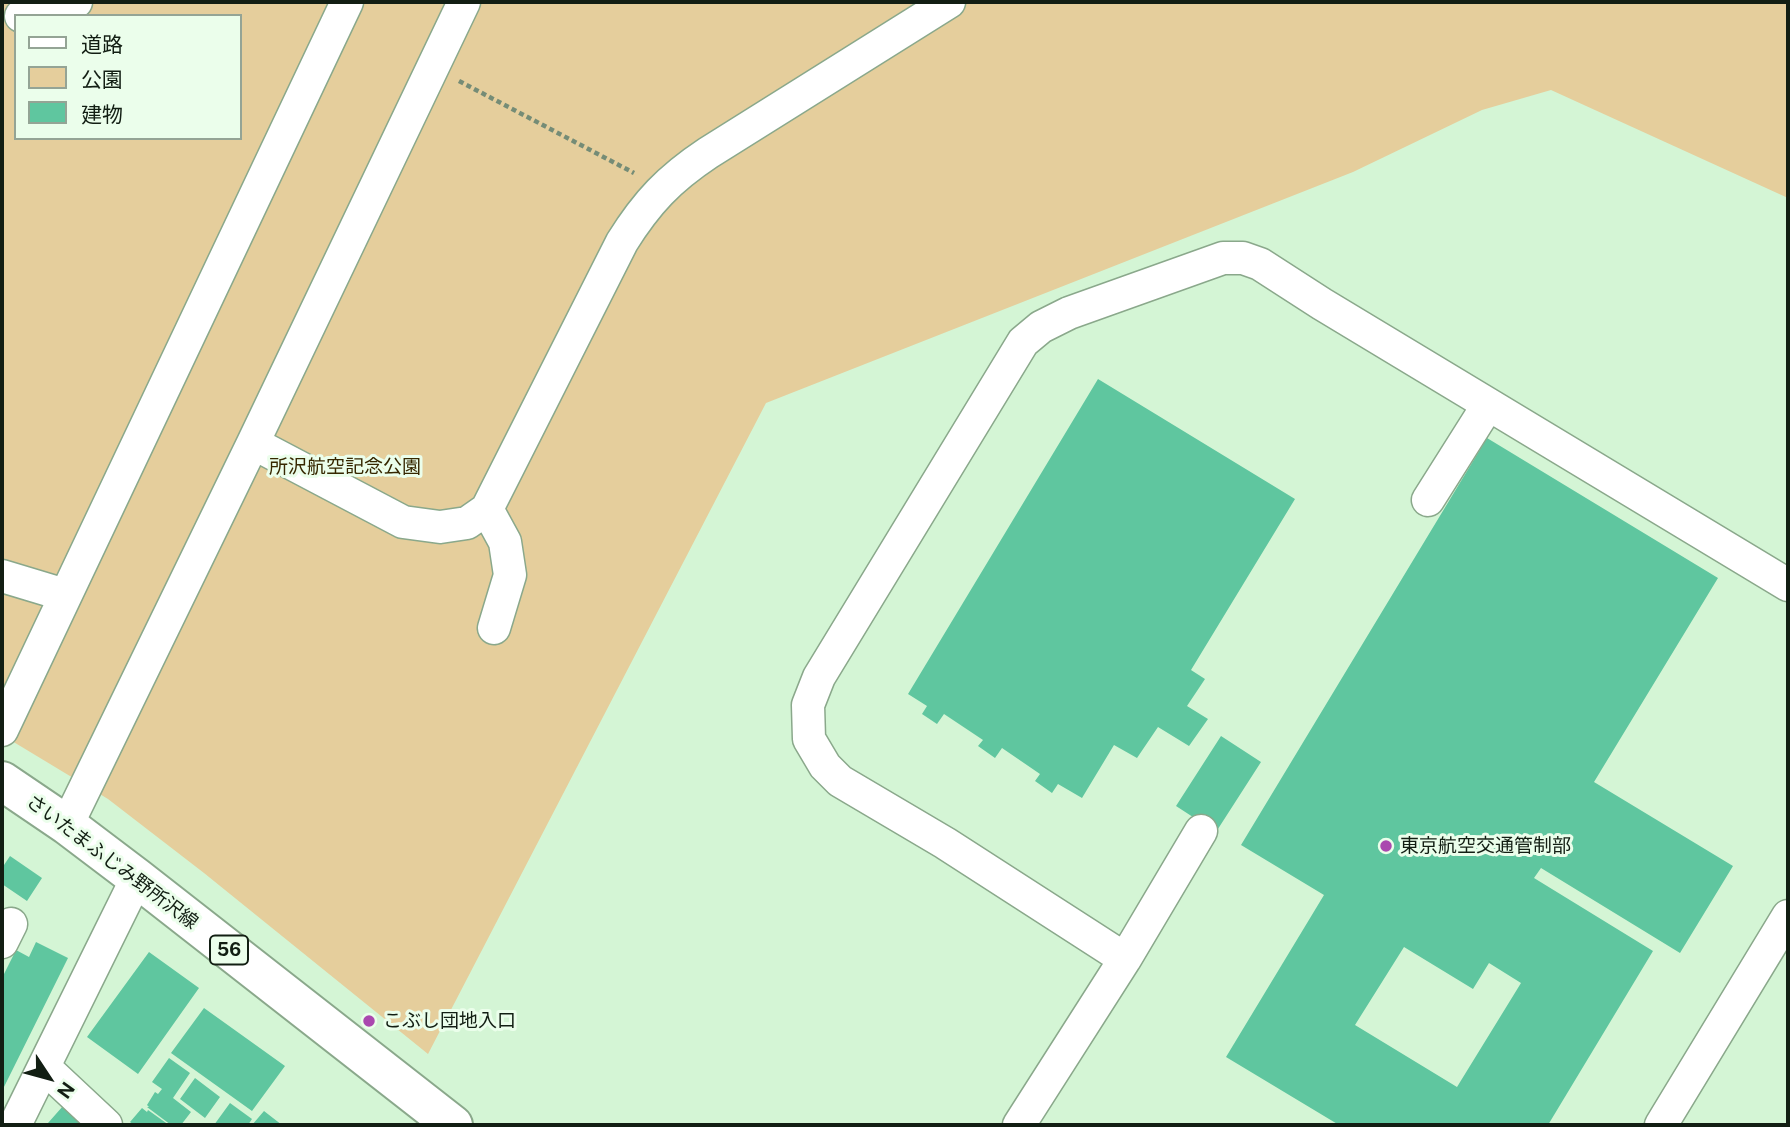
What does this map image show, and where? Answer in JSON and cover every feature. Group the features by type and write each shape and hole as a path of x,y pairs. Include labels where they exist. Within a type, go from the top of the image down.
{"main road":[{"name":"さいたまふじみ野所沢線","path":"2,781 67,825 137,878 437,1120"}],"street":[{"path":"31,14 56,10 76,2"},
{"path":"2,730 347,2"},
{"path":"67,825 464,2"},
{"path":"253,443 403,522 440,527 467,523 487,509 622,242 662,188 708,153 949,2"},
{"path":"1125,959 945,843 840,780 825,766 809,739 808,705 819,677 1023,342 1041,327 1069,313 1223,258 1242,258 1260,264 1788,585"},
{"path":"1428,500 1489,405"},
{"path":"487,509 505,541 510,575 494,628"},
{"path":"2,576 65,595"},
{"path":"1019,1125 1125,959 1201,831"},
{"path":"15,1125 137,878"},
{"path":"1661,1125 1788,916"},
{"path":"44,1067 106,1125"}],"path":[{"path":"433,68 662,188"}],"green space":[{"name":"所沢航空記念公園","path":"2,2 1788,2 1788,198 1551,90 1482,110 1353,172 766,403 428,1054 108,799 2,735"}],"building":[{"path":"1098,379 1295,499 1191,670 1205,679 1187,706 1208,719 1189,746 1158,727 1137,758 1114,745 1082,798 1058,784 1052,793 1035,781 1040,774 1002,748 995,758 978,746 983,740 944,714 937,724 922,714 927,706 908,694"},
{"path":"1487,438 1718,578 1594,782 1733,866 1680,953 1541,868 1534,878 1653,951 1548,1125 1339,1125 1226,1057 1324,895 1241,845","holes":["1404,947 1473,989 1489,963 1521,983 1457,1087 1355,1025"]},
{"path":"1221,736 1261,762 1216,832 1176,806"},
{"path":"10,856 42,878 27,901 2,884 2,868"},
{"path":"36,942 68,958 2,1091 2,978 16,950 29,957"},
{"path":"149,952 199,988 138,1074 87,1037"},
{"path":"204,1008 285,1066 252,1111 171,1053"},
{"path":"169,1058 190,1073 173,1098 191,1112 181,1125 171,1125 147,1107 155,1092 158,1094 162,1089 152,1082"},
{"path":"195,1078 220,1097 205,1118 180,1099"},
{"path":"230,1103 252,1119 248,1125 214,1125"},
{"path":"63,1106 84,1125 50,1125 48,1123"},
{"path":"142,1108 169,1125 134,1125 130,1122"},
{"path":"264,1111 282,1125 252,1125"}],"place":[{"name":"東京航空交通管制部","path":"1386,846"},
{"name":"こぶし団地入口","path":"369,1021"}]}
